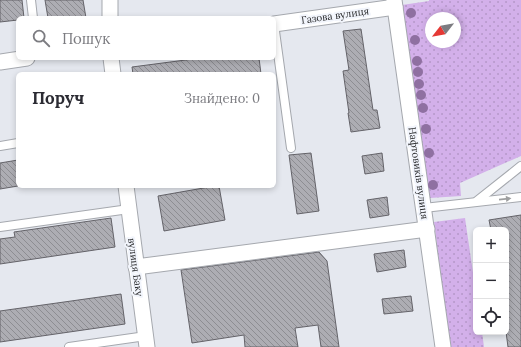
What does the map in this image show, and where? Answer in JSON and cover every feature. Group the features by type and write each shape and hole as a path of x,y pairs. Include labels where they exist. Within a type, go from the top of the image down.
{"street":[{"path":"110,0 110,16"},
{"name":"Газова вулиця","path":"276,24 395,4"},
{"name":"Нафтовиків вулиця","path":"395,4 443,347"},
{"path":"0,62 16,60"},
{"path":"111,60 113,72"},
{"name":"вулиця Баку","path":"126,188 147,341"},
{"path":"136,267 427,229"}],"lane":[{"path":"31,0 33,16"},
{"path":"276,39 291,148"},
{"path":"0,146 16,143"},
{"path":"477,202 521,166"},
{"path":"424,208 521,197"},
{"path":"0,227 129,209"},
{"path":"69,347 147,341"}],"shaded area":[{"path":"429,0 521,0 521,156 460,183 461,196 430,198 402,5"},
{"path":"465,218 473,273 473,335 482,335 484,347 450,347 434,222"}],"building":[{"path":"0,0 22,0 24,16 16,16 16,20 0,22"},
{"path":"45,0 83,0 86,16 48,16"},
{"path":"361,29 373,110 377,110 380,128 351,132 343,71 349,70 343,31"},
{"path":"186,60 259,60 261,72 133,72 132,67"},
{"path":"311,153 319,211 297,214 289,155"},
{"path":"382,153 384,171 365,174 362,156"},
{"path":"16,160 16,186 0,189 0,163"},
{"path":"204,188 219,188 225,220 164,231 158,196"},
{"path":"387,197 389,215 370,218 367,200"},
{"path":"521,215 521,347 508,347 506,335 509,335 509,227 490,227 489,220"},
{"path":"111,218 115,247 0,264 0,239 15,237 14,232"},
{"path":"404,250 406,267 377,272 374,254"},
{"path":"319,252 327,261 339,347 321,347 318,325 295,328 298,347 245,347 244,335 192,343 181,270"},
{"path":"121,294 125,324 0,342 0,311"},
{"path":"411,296 413,311 384,314 382,299"}]}
